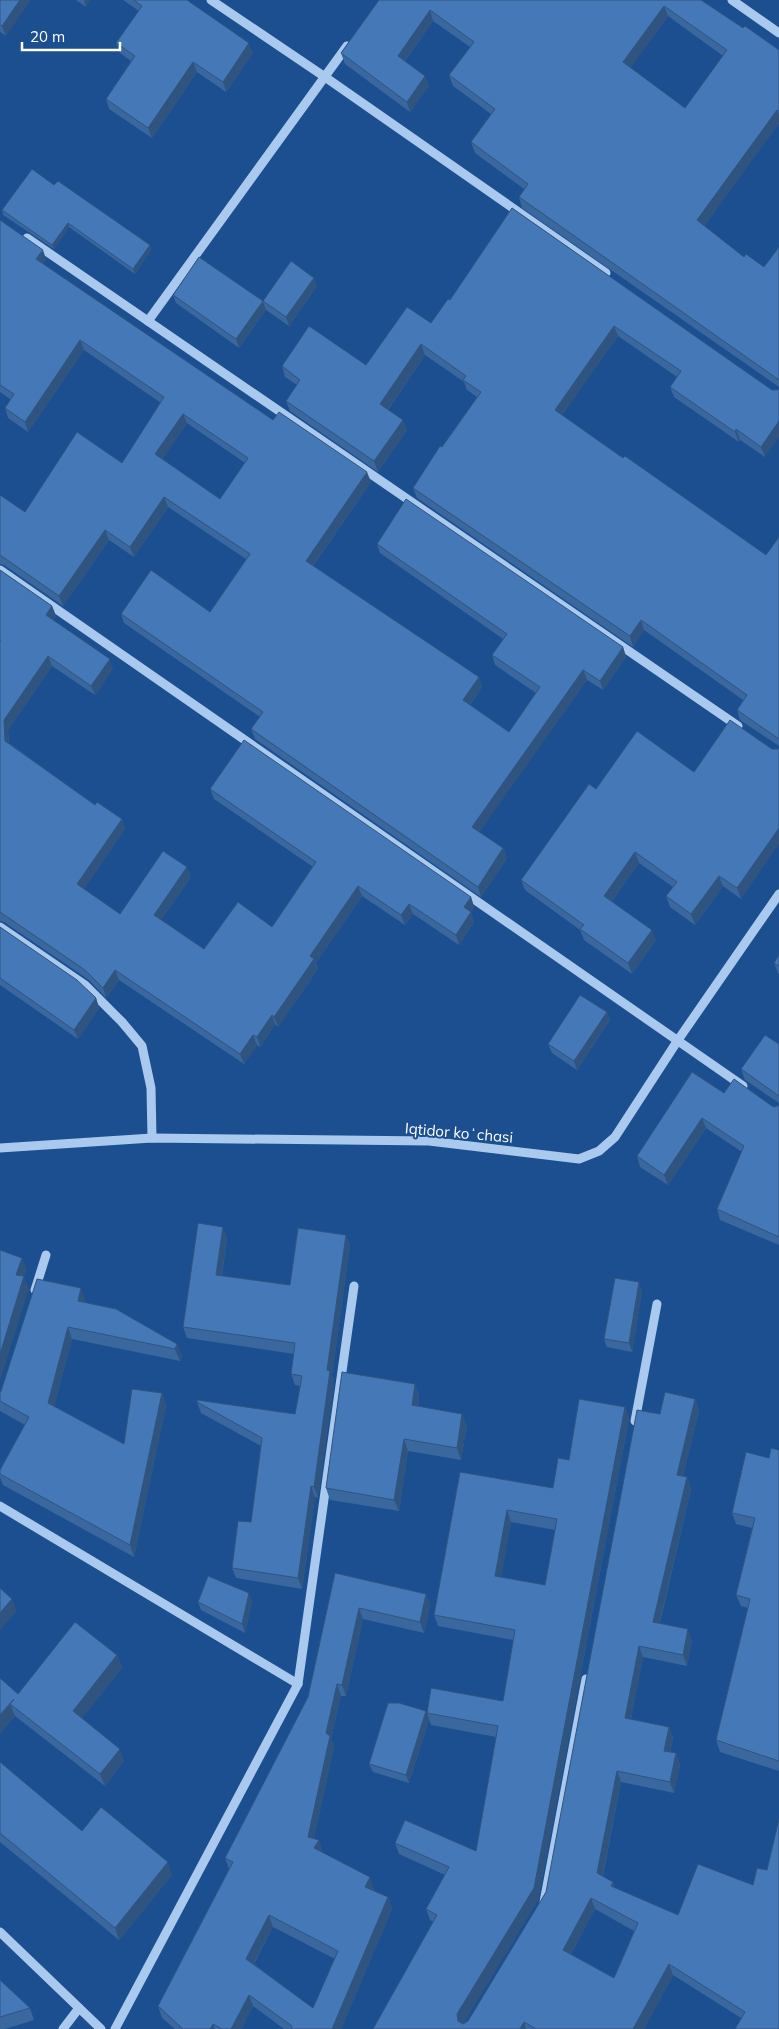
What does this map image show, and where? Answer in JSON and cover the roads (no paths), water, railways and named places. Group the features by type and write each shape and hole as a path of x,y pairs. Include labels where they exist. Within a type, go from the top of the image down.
{"street":[{"path":"211,0 326,77 617,282"},
{"path":"732,0 779,33"},
{"path":"148,321 353,38"},
{"path":"16,232 746,732"},
{"path":"0,570 748,1089"},
{"name":"Iqtidor koʻchasi","path":"0,1148 152,1138 429,1141 579,1160 599,1151 615,1138 678,1040 779,894"},
{"path":"0,927 85,984 122,1022 142,1046 151,1088 152,1138"},
{"path":"32,1301 46,1256"},
{"path":"115,2029 298,1684 354,1286"},
{"path":"633,1432 657,1304"},
{"path":"0,1506 298,1684"},
{"path":"539,1910 544,1902 588,1667"},
{"path":"0,1932 101,2029"},
{"path":"63,2029 79,2008"}]}
